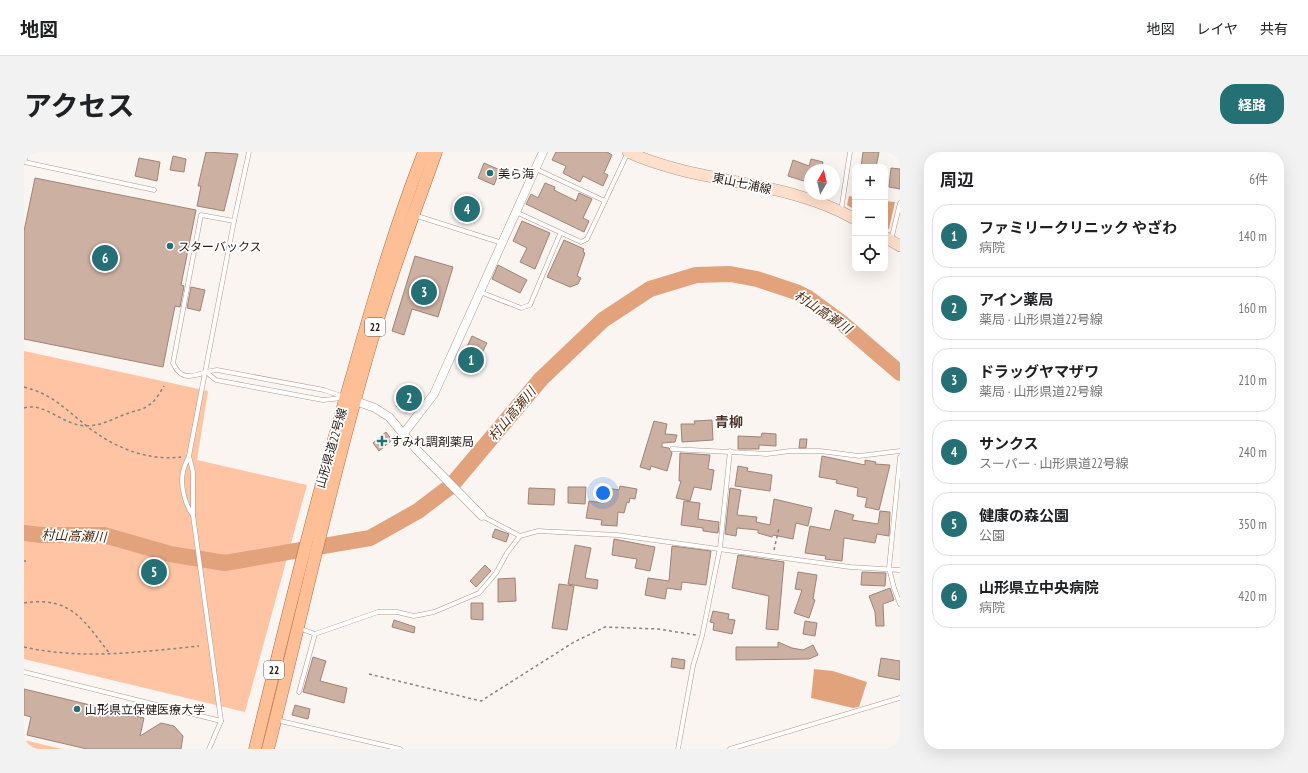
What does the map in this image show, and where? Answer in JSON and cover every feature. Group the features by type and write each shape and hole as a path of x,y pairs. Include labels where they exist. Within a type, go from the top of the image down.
{"main road":[{"name":"山形県道22号線","path":"255,749 293,592 321,505 350,399 384,263 424,152"},
{"name":"山形県道22号線","path":"350,399 436,152"},
{"name":"東山七浦線","path":"628,152 670,168 803,196 841,211 852,217"},
{"name":"山形県道22号線","path":"268,749 298,628 321,505"}],"street":[{"path":"404,433 434,394 543,152"},
{"path":"350,399 380,411 389,417 417,450 482,516"}],"lane":[{"path":"27,152 24,162 154,190"},
{"path":"193,515 188,509 185,498 183,472 189,456 234,221 249,152"},
{"path":"516,212 560,234 581,242 587,239 628,152"},
{"path":"841,211 850,152"},
{"path":"536,169 605,201"},
{"path":"892,241 900,203"},
{"path":"234,221 202,215 172,363 180,374 186,376 217,370 316,389 350,399"},
{"path":"413,215 502,243"},
{"path":"480,292 521,308 530,305 560,234"},
{"path":"206,371 216,380 323,400 350,399"},
{"path":"672,449 767,454 790,451 820,451 859,456 900,450"},
{"path":"678,749 693,666 702,636 720,548 730,451"},
{"path":"189,456 193,472 193,515 221,721 209,749"},
{"path":"900,457 889,568 900,604"},
{"path":"482,516 520,536"},
{"path":"298,628 315,634 378,612 397,612 414,616 434,612 479,593 496,573 507,553 520,536 538,531 617,535 850,567 889,568 900,570"},
{"path":"299,692 315,634"},
{"path":"24,672 221,721"},
{"path":"730,749 900,698"},
{"path":"276,720 400,749"}],"path":[{"path":"24,408 36,407 67,422 87,426 104,423 141,410 151,404 164,386"},
{"path":"24,387 61,403 87,426 105,438 131,451 158,458 189,456"},
{"path":"772,556 779,528"},
{"path":"24,603 40,602 61,604 72,610 85,622 110,654"},
{"path":"369,674 480,701 574,642 605,627 658,629 702,636"},
{"path":"24,647 74,653 110,654 199,646"}],"shaded area":[{"path":"849,196 852,196 852,208 847,205"},
{"path":"888,201 895,202 888,228"},
{"path":"24,351 208,391 197,460 307,485 245,712 24,659"},
{"path":"814,669 833,671 867,682 859,707 853,708 811,698"},
{"path":"24,740 62,749 24,749"}],"building":[{"path":"206,152 238,154 224,211 197,206 201,186 198,186"},
{"path":"556,152 607,152 612,155 604,173 608,175 603,186 583,176 580,182 563,173 566,166 552,160"},
{"path":"863,152 879,152 877,164 861,164"},
{"path":"173,156 186,159 184,172 170,170"},
{"path":"139,158 160,162 157,181 135,176"},
{"path":"811,159 823,162 822,164 810,164"},
{"path":"793,160 804,164 804,181 788,176"},
{"path":"484,163 500,170 494,185 478,178"},
{"path":"891,168 900,169 900,189 889,187"},
{"path":"35,178 196,210 181,285 184,286 180,307 175,306 163,367 24,339 24,231"},
{"path":"545,183 555,187 554,190 576,201 579,193 592,199 583,218 589,221 584,232 526,204 531,194 538,198"},
{"path":"458,199 480,207 476,220 453,212"},
{"path":"522,221 550,233 535,269 520,262 527,248 513,241"},
{"path":"564,240 584,249 583,252 585,253 577,276 581,278 578,284 570,287 547,277"},
{"path":"415,256 453,267 438,317 412,309 404,335 392,331"},
{"path":"498,265 527,280 520,293 492,279"},
{"path":"191,287 205,290 200,311 187,308"},
{"path":"472,336 487,343 472,373 458,366"},
{"path":"410,386 421,393 407,413 396,406"},
{"path":"712,420 713,440 682,442 681,424 695,424 694,421"},
{"path":"654,421 667,424 665,434 677,435 675,442 662,443 662,447 669,448 672,453 667,471 651,466 650,470 640,467"},
{"path":"386,432 392,440 379,451 373,443"},
{"path":"762,433 776,434 776,446 759,445 759,449 738,449 738,436 761,437"},
{"path":"800,439 807,439 806,448 799,448"},
{"path":"680,453 710,455 708,469 714,470 711,490 694,487 690,501 676,498 681,481 679,481"},
{"path":"822,456 865,465 865,460 876,462 875,464 890,465 879,510 865,507 867,498 857,496 858,488 836,483 837,480 819,477"},
{"path":"738,466 748,468 747,471 772,475 770,491 735,486"},
{"path":"620,486 637,489 635,499 630,498 629,503 627,502 624,513 618,512 617,526 601,525 602,520 586,518 589,501 604,503 607,488 619,490"},
{"path":"568,487 586,487 585,504 568,503"},
{"path":"529,488 555,489 554,505 528,504"},
{"path":"730,488 741,490 737,515 757,517 756,522 770,525 774,499 812,508 808,526 796,523 793,539 773,535 772,537 758,533 758,530 737,528 736,536 725,534"},
{"path":"684,501 700,503 698,519 719,522 718,533 703,531 703,528 681,525"},
{"path":"835,510 854,515 852,520 878,524 880,511 890,512 889,536 877,534 875,543 844,538 842,561 825,559 826,556 805,553 810,526 830,530"},
{"path":"495,529 509,534 506,542 492,537"},
{"path":"614,539 655,547 650,571 635,568 637,559 612,555"},
{"path":"575,545 591,548 585,578 598,580 597,589 568,584"},
{"path":"672,546 711,551 706,585 682,582 681,590 667,588 665,599 645,595 648,578 669,581"},
{"path":"738,555 784,562 778,630 766,629 769,596 732,588"},
{"path":"485,565 491,571 476,587 470,581"},
{"path":"798,572 817,575 813,599 815,600 809,618 794,613 802,590 795,589"},
{"path":"862,572 886,573 885,586 861,585"},
{"path":"515,578 516,601 498,602 498,579"},
{"path":"559,584 574,586 567,630 552,628"},
{"path":"890,588 894,600 883,604 884,626 876,626 875,612 869,596"},
{"path":"471,603 483,603 483,620 471,619"},
{"path":"713,611 729,614 728,619 735,620 732,634 713,630 714,623 710,622"},
{"path":"394,620 415,627 414,633 392,627"},
{"path":"805,621 817,623 815,636 803,634"},
{"path":"778,642 792,648 803,650 813,645 818,655 809,659 736,660 736,647 778,647"},
{"path":"313,657 326,661 320,681 347,688 344,703 303,692"},
{"path":"672,658 685,660 684,669 671,667"},
{"path":"881,658 900,661 900,680 878,676"},
{"name":"山形県立保健医療大学","path":"24,689 144,718 140,736 161,723 174,726 183,736 181,749 87,749 27,735 31,717 24,715"},
{"path":"295,705 310,709 308,719 292,715"}],"waterway":[{"name":"村山高瀬川","path":"24,533 41,535 104,535 170,554 225,563 370,538 418,511 451,486 541,379 603,320 650,289 696,275 730,274 757,279 796,292 808,298 842,323 900,373"}],"place":[{"name":"美ら海","path":"490,173"},
{"name":"サンクス","path":"467,209"},
{"name":"スターバックス","path":"170,246"},
{"name":"山形県立中央病院","path":"105,258"},
{"name":"ドラッグヤマザワ","path":"424,292"},
{"name":"ファミリークリニック やざわ","path":"471,360"},
{"name":"アイン薬局","path":"409,398"},
{"name":"すみれ調剤薬局","path":"382,441"},
{"name":"健康の森公園","path":"154,572"},
{"name":"山形県立保健医療大学","path":"77,709"}],"district":[{"name":"青柳","path":"729,422"}]}
